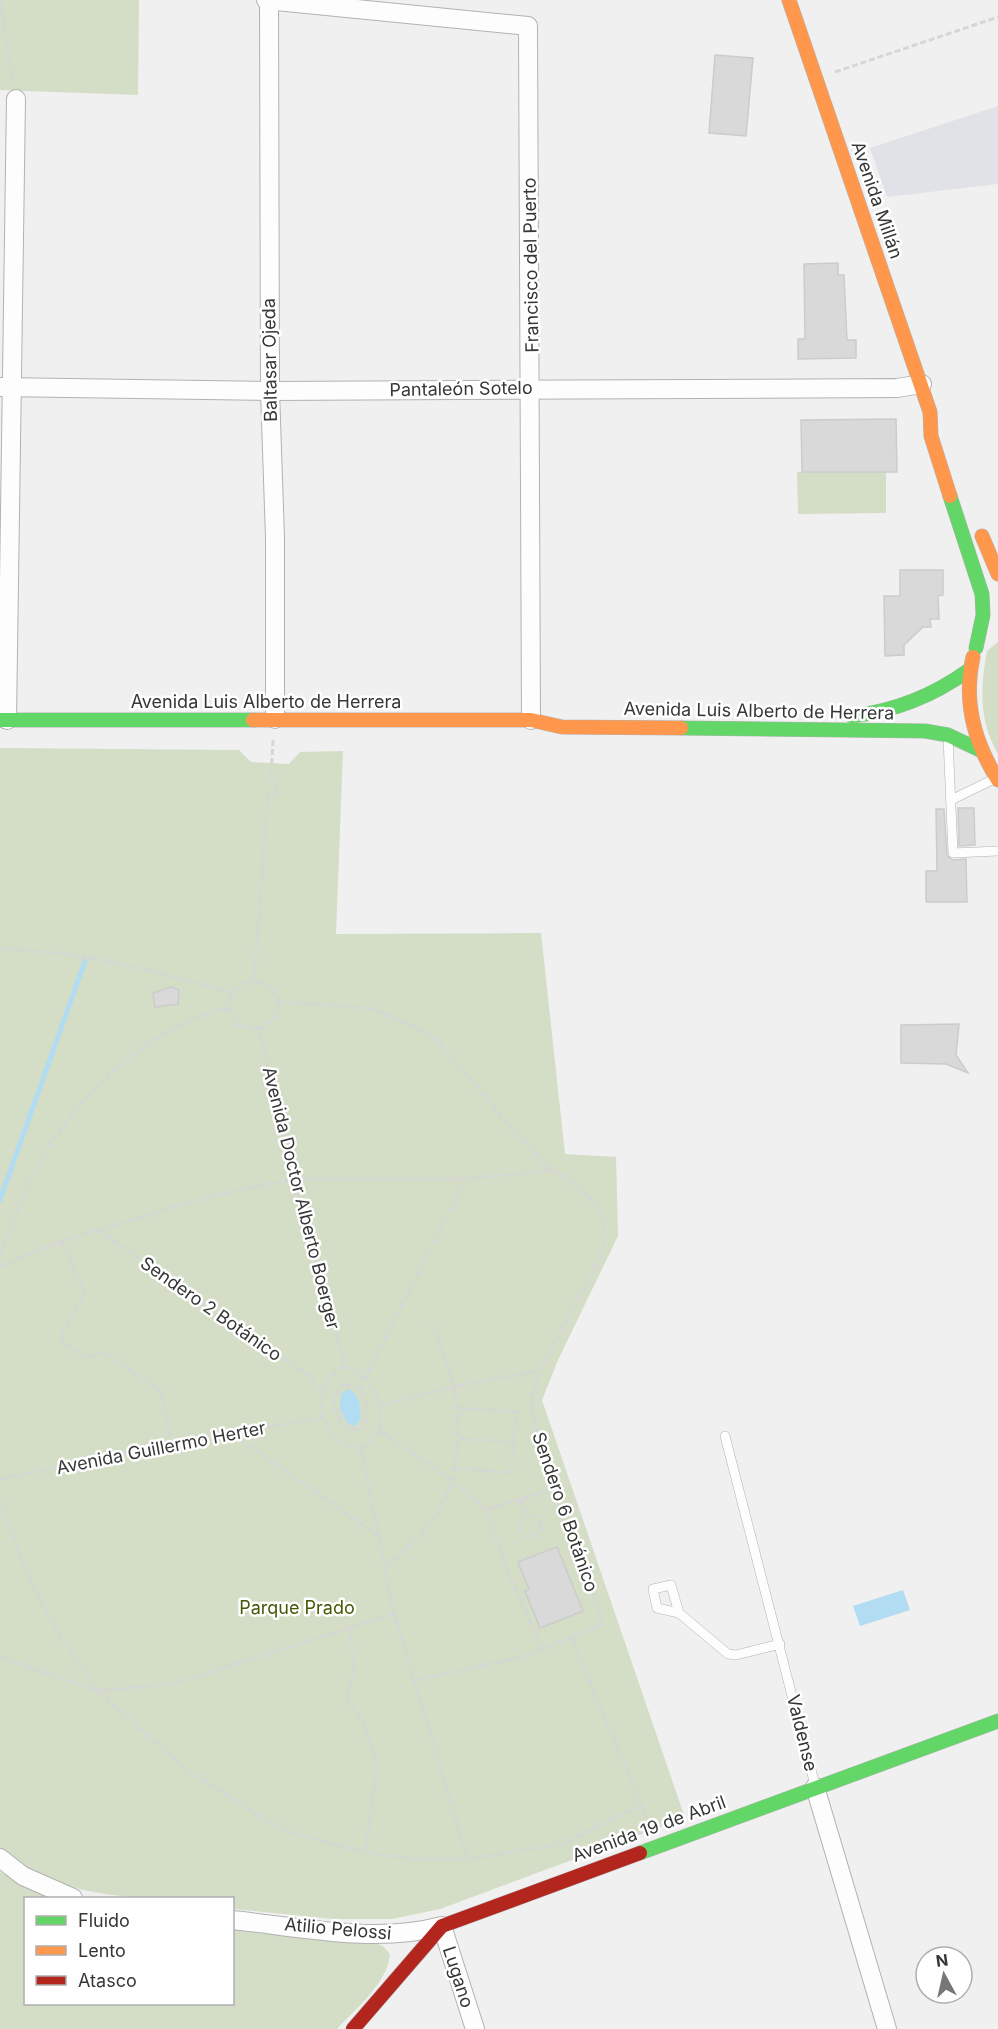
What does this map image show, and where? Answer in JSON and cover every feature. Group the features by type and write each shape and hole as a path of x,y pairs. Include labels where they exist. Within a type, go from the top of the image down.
{"street":[{"name":"Francisco del Puerto","path":"267,0 528,26 532,388 531,720"},
{"name":"Baltasar Ojeda","path":"267,0 270,391 275,538 274,719"},
{"name":"Avenida Millán","path":"789,0 921,384 930,412 931,436 982,594 983,615 969,670 968,701 973,728 982,752 997,779"},
{"path":"4,720 6,387 16,99"},
{"name":"Pantaleón Sotelo","path":"6,387 270,391 897,388 921,384"},
{"name":"Avenida Millán","path":"930,412 946,431"},
{"path":"976,520 998,574"},
{"path":"976,648 989,636 998,632"},
{"name":"Avenida Luis Alberto de Herrera","path":"842,716 899,709 930,695 969,670"},
{"name":"Avenida Luis Alberto de Herrera","path":"531,720 561,713 807,715"},
{"name":"Avenida Luis Alberto de Herrera","path":"4,720 531,720 562,727 890,730 948,735 982,752"},
{"name":"Avenida 19 de Abril","path":"353,2029 442,1926 998,1721"},
{"name":"Valdense","path":"815,1787 886,2029"},
{"path":"0,1858 23,1876 69,1897"},
{"name":"Atilio Pelossi","path":"234,1920 387,1935 414,1934 442,1926"},
{"name":"Lugano","path":"442,1926 475,2029"}],"lane":[{"path":"948,735 953,853 998,851"},
{"path":"951,800 997,779"},
{"name":"Valdense","path":"725,1436 815,1787"},
{"path":"679,1613 728,1654 736,1655 780,1644"}],"path":[{"path":"0,0 16,99"},
{"path":"816,78 998,17"},
{"path":"254,981 268,795 276,795 276,788 271,777 274,719"},
{"path":"0,949 122,964 232,993"},
{"path":"254,981 270,987 278,1002 274,1019 258,1029 238,1025 229,1008 232,993 238,986 254,981"},
{"path":"278,1002 369,1008 416,1027 439,1042 518,1135 553,1170"},
{"path":"0,1254 29,1182 51,1144 82,1104 119,1068 164,1034 208,1013 229,1008"},
{"name":"Avenida Doctor Alberto Boerger","path":"258,1029 294,1179 345,1366"},
{"path":"0,1266 62,1241 211,1196 294,1179 466,1179 553,1170"},
{"name":"Sendero 6 Botánico","path":"553,1170 567,1178 594,1203 604,1221 606,1238 599,1260 539,1371 532,1398 534,1417 553,1489 603,1624 572,1638"},
{"path":"360,1389 367,1380 406,1295 466,1179"},
{"name":"Sendero 2 Botánico","path":"97,1230 309,1376 322,1392"},
{"path":"62,1241 85,1295 63,1332 62,1342 87,1358 104,1352 161,1392 172,1445"},
{"path":"387,1566 432,1521 451,1480 454,1468 458,1438 455,1386 441,1343 430,1322"},
{"path":"345,1366 375,1388 380,1406 381,1431 361,1448 347,1448 332,1436 323,1418 322,1392 328,1377 345,1366"},
{"path":"380,1406 455,1386 539,1371"},
{"path":"346,1384 360,1389 366,1404 366,1421 358,1431 351,1431 339,1422 335,1399 338,1389 346,1384"},
{"path":"454,1468 511,1473 516,1412 456,1408"},
{"name":"Avenida Guillermo Herter","path":"0,1479 232,1433 323,1418"},
{"path":"381,1431 451,1480 486,1510 506,1567 542,1650"},
{"path":"232,1433 380,1537"},
{"path":"458,1438 514,1443"},
{"path":"361,1448 387,1566 394,1614 468,1859"},
{"path":"486,1510 553,1489"},
{"path":"521,1499 527,1515"},
{"path":"0,1501 27,1573 54,1626 98,1690 186,1769 267,1821 292,1833 365,1852 410,1859 468,1859 563,1844 642,1805 572,1638 542,1650 413,1682"},
{"path":"527,1515 534,1515 541,1522 541,1529 533,1536 523,1535 519,1529 519,1522 527,1515"},
{"path":"0,1657 98,1690 173,1684 394,1614"},
{"path":"350,1627 354,1670 347,1692 348,1702 363,1722 377,1767 365,1852"}],"shaded area":[{"path":"998,106 998,184 887,197 870,148"}],"green space":[{"path":"0,0 139,0 138,95 0,90"},
{"path":"797,472 886,472 886,513 798,514"},
{"path":"998,642 998,754 987,729 982,691 987,651"},
{"name":"Parque Prado","path":"0,748 239,750 251,762 289,764 300,752 343,751 336,934 541,933 565,1154 616,1157 618,1236 558,1360 542,1400 685,1818 440,1909 392,1919 332,1919 234,1909 234,1897 110,1895 53,1880 26,1867 0,1848"},
{"path":"0,1872 46,1897 24,1897 24,2005 234,2005 234,1927 370,1941 383,1946 390,1954 388,1965 377,1985 337,2029 0,2029"}],"water":[{"path":"348,1389 355,1394 360,1406 360,1420 355,1426 347,1423 340,1408 341,1394"},
{"path":"903,1590 910,1610 860,1626 853,1606"}],"building":[{"path":"715,55 753,58 746,136 709,133"},
{"path":"838,263 838,275 844,275 847,340 856,340 856,358 798,359 798,339 805,339 804,264"},
{"path":"896,419 897,472 802,472 801,420"},
{"path":"900,570 943,570 943,595 938,596 939,619 930,619 931,627 923,627 904,645 904,655 885,656 884,596 900,596"},
{"path":"958,808 974,808 975,845 959,846"},
{"path":"936,809 944,809 947,856 953,860 966,859 967,902 926,902 926,871 937,871"},
{"path":"171,987 179,990 178,1004 155,1007 153,993"},
{"path":"959,1024 956,1055 968,1073 946,1064 901,1063 901,1025"},
{"path":"557,1547 583,1611 540,1628 525,1591 529,1589 518,1562"}],"waterway":[{"path":"0,1200 85,961"}],"traffic: fast":[{"path":"950,496 982,594 983,615 976,648"},
{"path":"852,716 868,714 914,701 969,670"},
{"path":"0,720 253,720"},
{"path":"681,728 925,731 948,735 982,751"},
{"path":"640,1853 998,1721"}],"traffic: slow":[{"path":"789,0 930,412 931,436 950,496"},
{"path":"982,536 998,574"},
{"path":"973,657 969,689 973,721 983,751 998,780"},
{"path":"253,720 531,720 562,727 681,728"}],"traffic: jam":[{"path":"353,2029 442,1926 640,1853"}]}
